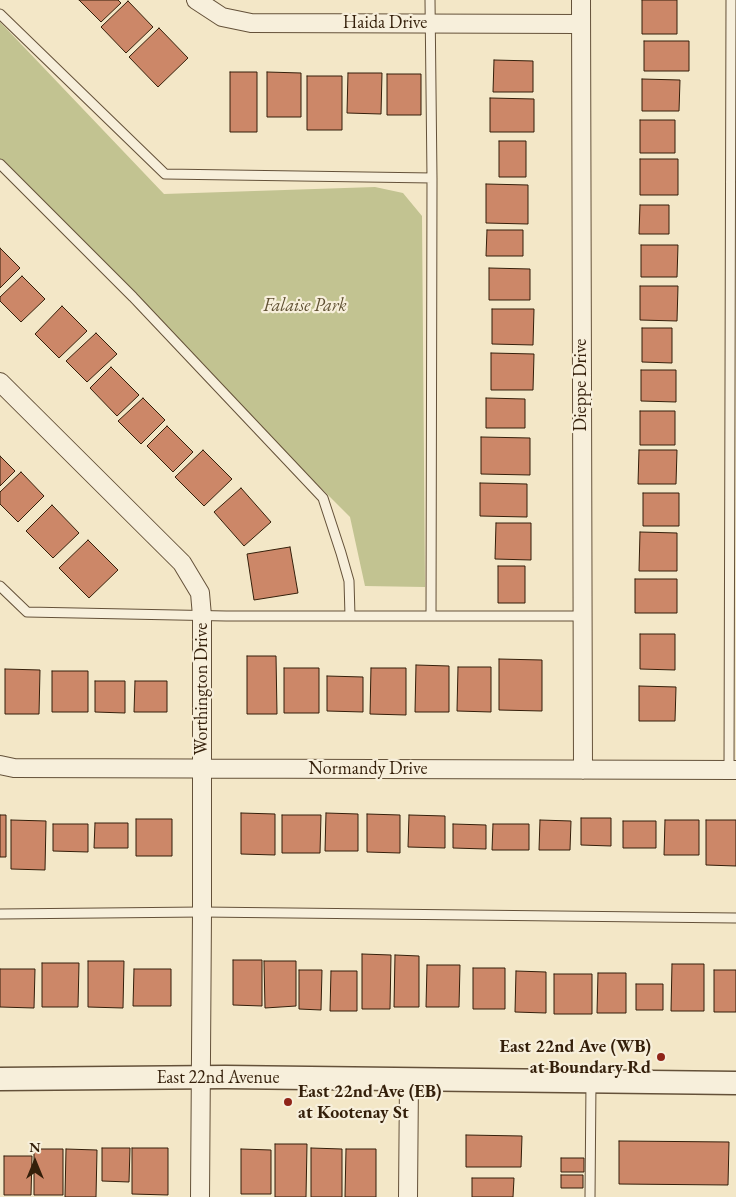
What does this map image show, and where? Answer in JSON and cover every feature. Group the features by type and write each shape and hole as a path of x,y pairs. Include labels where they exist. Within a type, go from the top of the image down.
{"street":[{"name":"Haida Drive","path":"196,0 222,17 251,23 580,24"},
{"name":"Dieppe Drive","path":"581,0 583,770"},
{"name":"Worthington Drive","path":"0,382 182,562 200,593 202,616 200,1197"},
{"name":"Normandy Drive","path":"0,765 14,768 732,770"},
{"name":"East 22nd Avenue","path":"0,1080 200,1077 736,1083"},
{"path":"408,1197 409,1080"}],"lane":[{"path":"430,0 432,178 431,616"},
{"path":"731,0 732,770"},
{"path":"0,14 165,174 432,178"},
{"path":"0,164 133,297 323,498 342,553 348,581 350,616"},
{"path":"0,586 28,612 202,616 582,616"},
{"path":"0,914 202,912 736,918"},
{"path":"590,1197 591,1082"}],"green space":[{"name":"Falaise Park","path":"0,22 164,194 375,187 403,193 422,216 425,587 365,586 350,517 0,167"}],"building":[{"path":"79,0 118,0 121,3 101,22"},
{"path":"642,0 677,0 677,34 642,34"},
{"path":"128,1 153,27 126,53 101,27"},
{"path":"159,28 188,58 158,87 129,57"},
{"path":"644,41 689,41 689,71 644,71"},
{"path":"494,60 533,61 533,92 493,92"},
{"path":"230,72 257,72 257,132 230,132"},
{"path":"267,72 301,73 301,117 267,117"},
{"path":"348,73 382,73 381,114 347,113"},
{"path":"387,74 421,74 421,115 387,115"},
{"path":"307,76 342,76 342,130 307,130"},
{"path":"642,79 680,80 679,111 642,111"},
{"path":"490,98 534,99 534,132 490,132"},
{"path":"640,120 675,120 675,153 640,153"},
{"path":"499,141 526,141 526,177 499,177"},
{"path":"640,159 678,159 678,195 640,195"},
{"path":"486,184 528,185 528,224 486,223"},
{"path":"640,205 669,205 669,234 639,234"},
{"path":"487,230 523,230 523,256 486,256"},
{"path":"641,245 678,245 677,277 641,277"},
{"path":"0,248 20,268 0,288"},
{"path":"489,268 530,269 530,300 489,300"},
{"path":"22,276 45,299 21,322 0,301 0,297"},
{"path":"640,286 678,286 677,321 640,320"},
{"path":"62,306 87,331 59,358 35,334"},
{"path":"492,309 534,309 533,345 492,344"},
{"path":"642,328 672,328 672,363 642,362"},
{"path":"96,333 117,354 87,382 66,361"},
{"path":"491,353 534,354 533,390 491,390"},
{"path":"111,367 139,395 117,416 90,388"},
{"path":"641,370 676,370 676,402 641,401"},
{"path":"143,398 165,420 141,444 118,421"},
{"path":"486,398 525,399 525,428 486,428"},
{"path":"640,411 675,411 675,445 640,445"},
{"path":"167,426 193,452 173,472 147,446"},
{"path":"481,437 530,438 530,475 481,474"},
{"path":"203,450 232,479 204,506 175,477"},
{"path":"639,450 677,450 676,484 638,484"},
{"path":"0,456 15,471 0,486"},
{"path":"21,472 44,496 18,522 0,504 0,492"},
{"path":"480,483 527,484 527,517 480,516"},
{"path":"241,488 271,522 244,546 214,512"},
{"path":"643,493 679,493 679,526 643,526"},
{"path":"52,505 79,533 53,558 26,531"},
{"path":"496,523 531,523 531,560 495,559"},
{"path":"640,532 677,533 677,571 639,571"},
{"path":"88,540 118,570 89,598 59,568"},
{"path":"290,547 298,593 254,600 247,554"},
{"path":"498,566 525,566 525,603 498,603"},
{"path":"635,579 677,579 677,613 635,613"},
{"path":"640,634 675,634 675,670 640,669"},
{"path":"247,656 276,656 277,714 247,714"},
{"path":"499,659 542,660 542,711 499,710"},
{"path":"416,665 449,666 449,712 415,712"},
{"path":"458,667 491,667 491,712 457,711"},
{"path":"284,668 319,668 319,713 284,713"},
{"path":"371,668 406,668 406,715 370,714"},
{"path":"5,669 40,670 39,714 5,714"},
{"path":"52,671 88,671 88,712 52,712"},
{"path":"327,676 363,677 363,712 327,711"},
{"path":"95,681 125,681 125,713 95,712"},
{"path":"135,681 167,681 167,712 134,712"},
{"path":"639,686 676,687 675,721 639,721"},
{"path":"241,813 275,814 275,855 241,854"},
{"path":"326,813 358,814 358,851 325,851"},
{"path":"367,814 400,815 400,853 367,852"},
{"path":"0,815 6,815 6,857 0,857"},
{"path":"282,815 321,815 320,853 282,853"},
{"path":"409,815 445,816 445,848 408,847"},
{"path":"581,818 611,818 611,846 581,845"},
{"path":"136,819 172,819 172,856 136,856"},
{"path":"11,820 46,821 45,870 11,869"},
{"path":"540,820 571,821 570,850 539,850"},
{"path":"665,820 699,820 699,855 664,855"},
{"path":"706,820 736,820 736,866 706,865"},
{"path":"623,821 656,821 656,848 623,848"},
{"path":"95,823 128,823 128,848 94,848"},
{"path":"53,824 88,824 88,852 53,851"},
{"path":"453,824 486,825 486,849 453,848"},
{"path":"493,824 529,824 529,850 492,850"},
{"path":"362,954 391,955 390,1009 362,1009"},
{"path":"395,955 419,956 419,1007 394,1007"},
{"path":"233,960 262,960 262,1006 233,1005"},
{"path":"88,961 124,961 123,1008 88,1007"},
{"path":"264,961 296,961 296,1006 265,1008"},
{"path":"42,963 79,963 78,1007 42,1007"},
{"path":"672,964 704,964 704,1011 671,1011"},
{"path":"427,965 460,965 459,1007 426,1007"},
{"path":"473,968 505,968 505,1009 473,1009"},
{"path":"0,969 35,969 34,1008 0,1007"},
{"path":"134,969 171,969 171,1006 133,1006"},
{"path":"299,970 322,970 321,1010 299,1009"},
{"path":"714,970 736,970 736,1012 714,1012"},
{"path":"331,971 357,971 357,1011 330,1011"},
{"path":"516,971 546,972 546,1013 515,1012"},
{"path":"598,973 626,973 626,1013 597,1013"},
{"path":"554,974 592,974 592,1014 554,1014"},
{"path":"636,984 663,984 663,1010 636,1010"},
{"path":"466,1135 522,1136 521,1167 466,1167"},
{"path":"619,1141 729,1142 728,1185 619,1184"},
{"path":"275,1144 307,1144 306,1197 275,1197"},
{"path":"102,1148 130,1148 129,1182 102,1181"},
{"path":"132,1148 168,1148 168,1195 132,1194"},
{"path":"311,1148 342,1149 342,1197 311,1197"},
{"path":"34,1149 63,1149 63,1195 34,1195"},
{"path":"66,1149 97,1150 96,1197 65,1197"},
{"path":"241,1149 271,1150 271,1194 241,1194"},
{"path":"346,1149 376,1149 376,1197 345,1197"},
{"path":"4,1156 32,1156 31,1195 4,1195"},
{"path":"561,1158 584,1158 584,1172 561,1172"},
{"path":"561,1175 583,1175 583,1188 561,1188"},
{"path":"472,1178 514,1178 513,1197 472,1197"}],"place":[{"name":"East 22nd Ave (WB) at Boundary Rd","path":"661,1057"},
{"name":"East 22nd Ave (EB) at Kootenay St","path":"288,1102"}]}
